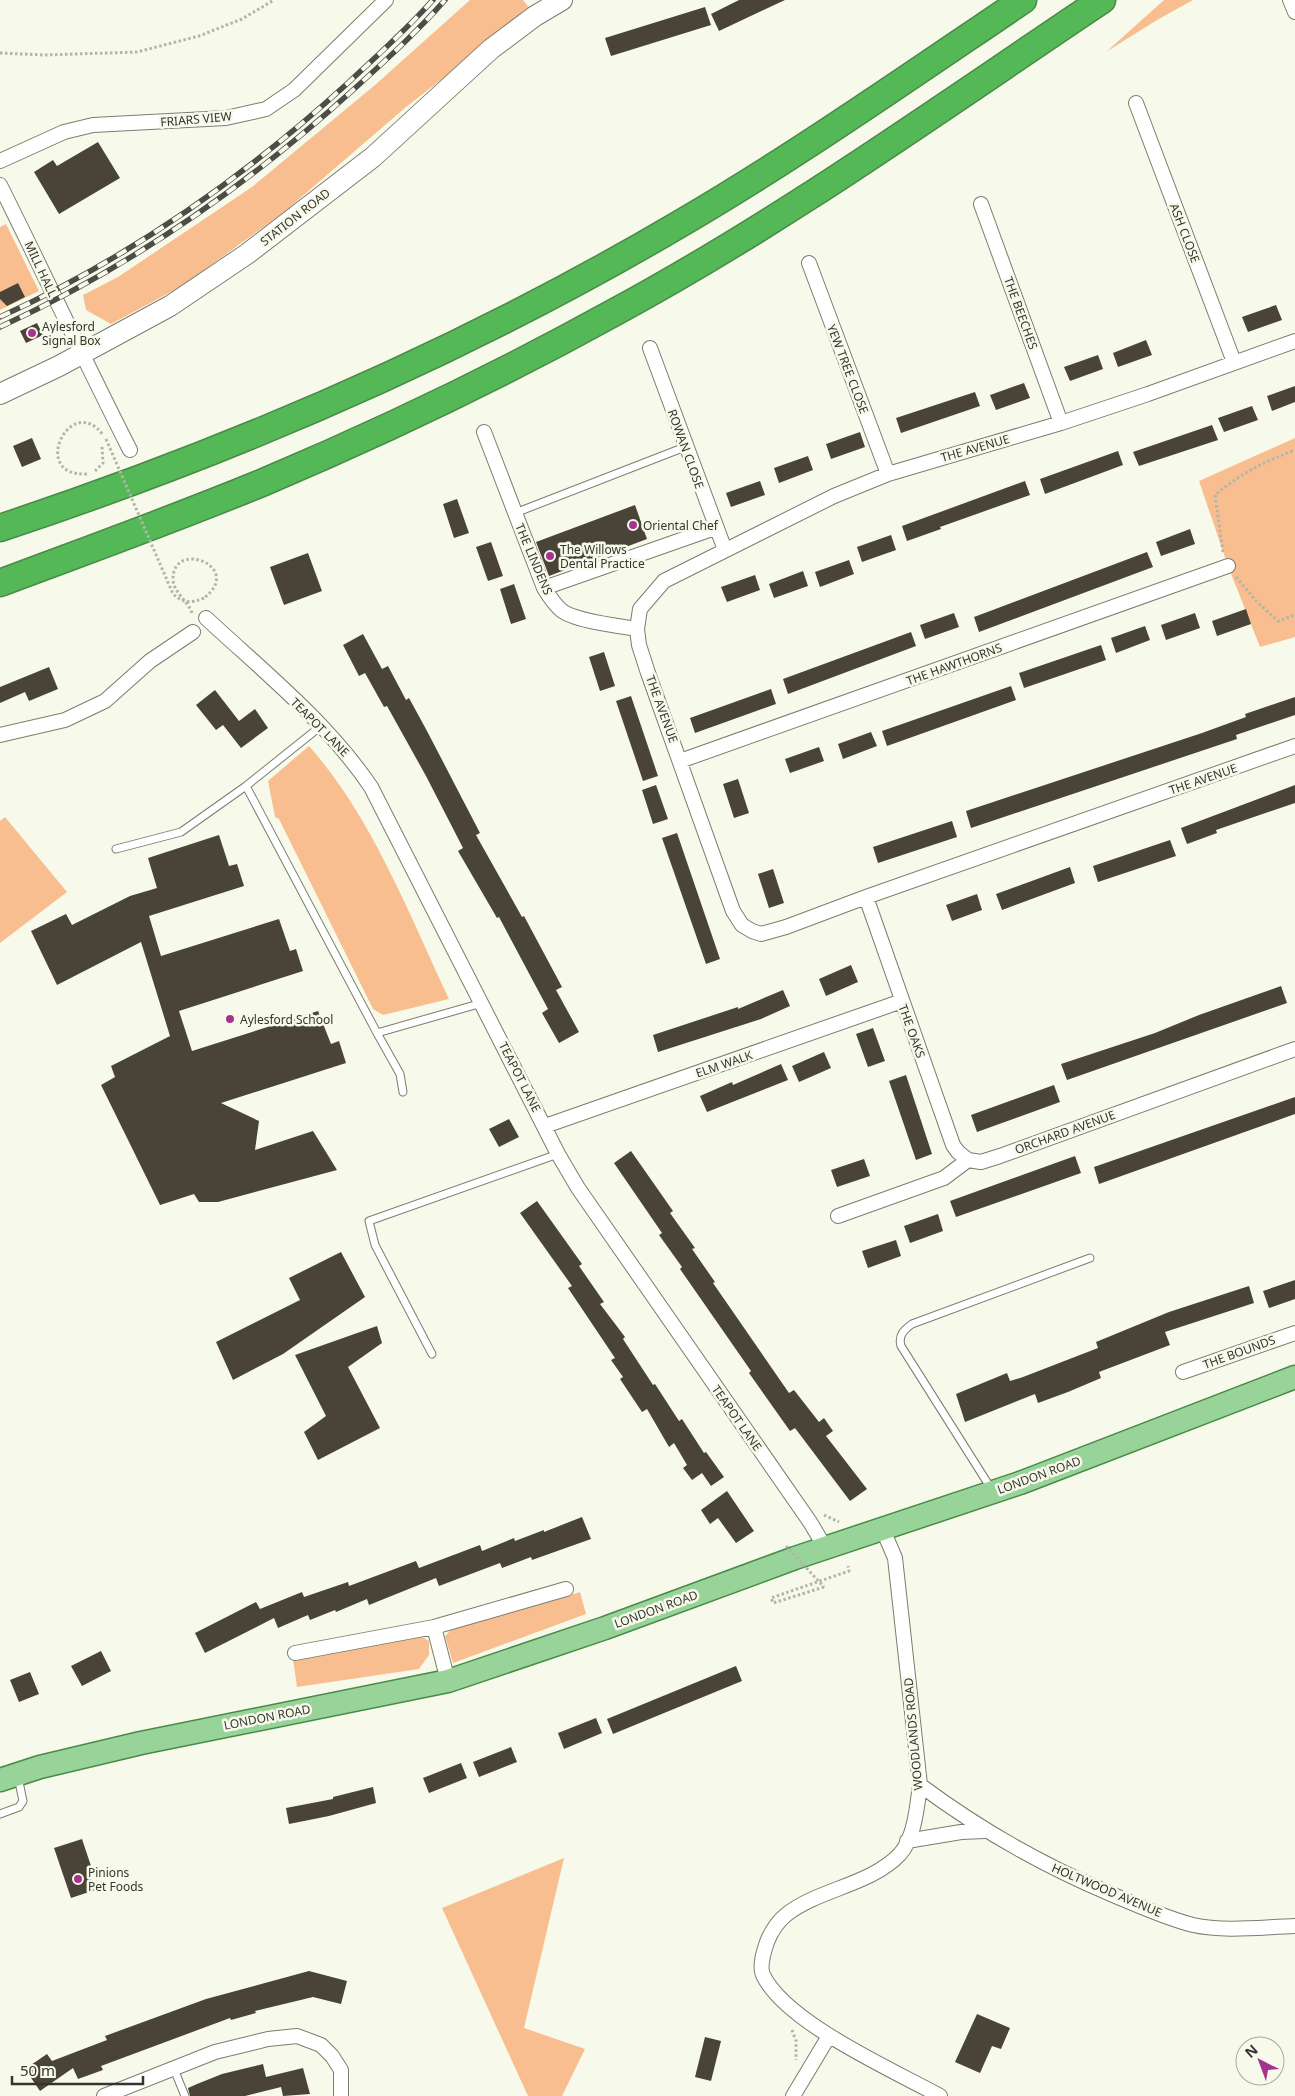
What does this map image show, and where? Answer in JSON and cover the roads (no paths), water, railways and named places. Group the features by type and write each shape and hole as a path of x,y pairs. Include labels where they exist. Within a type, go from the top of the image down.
{"highway":[{"path":"0,528 92,497 271,428 425,358 594,272 737,189 1023,0"},
{"path":"0,583 166,522 274,478 467,390 608,316 802,201 1102,0"}],"main road":[{"name":"LONDON ROAD","path":"9,1777 141,1743 448,1681 994,1492 1295,1377"}],"street":[{"name":"FRIARS VIEW","path":"0,161 64,132 93,125 226,118 266,109 294,90 386,0"},
{"name":"STATION ROAD","path":"0,394 170,306 247,254 373,157 491,49 535,16 562,0"},
{"path":"1290,0 1295,12"},
{"name":"ASH CLOSE","path":"1136,103 1234,362"},
{"name":"MILL HALL","path":"0,184 53,293 80,354 130,450"},
{"name":"THE BEECHES","path":"981,204 1061,423"},
{"name":"YEW TREE CLOSE","path":"809,263 888,474"},
{"name":"THE AVENUE","path":"1295,340 1148,394 1061,423 888,474 834,496 664,581 640,609 637,629 639,645 733,911 742,925 762,934 786,928 866,896 1295,746"},
{"name":"ROWAN CLOSE","path":"650,348 685,448 725,550"},
{"name":"THE LINDENS","path":"484,432 544,588 562,612 590,621 637,629"},
{"path":"544,588 715,528"},
{"name":"THE HAWTHORNS","path":"680,761 1228,566"},
{"name":"TEAPOT LANE","path":"206,618 321,726 350,757 371,786 546,1126 558,1154 583,1196 762,1456 810,1522 826,1549"},
{"path":"0,735 65,720 105,701 150,660 193,632"},
{"name":"THE OAKS","path":"866,896 953,1145 968,1160"},
{"name":"ELM WALK","path":"546,1126 902,1001"},
{"name":"ORCHARD AVENUE","path":"968,1160 981,1162 1000,1156 1295,1049"},
{"path":"838,1216 944,1178 968,1160"},
{"name":"THE BOUNDS","path":"1184,1372 1295,1333"},
{"name":"WOODLANDS ROAD","path":"883,1530 895,1558 920,1785 916,1812 907,1842 901,1853 886,1866 787,1914 770,1932 763,1952 762,1973 776,1995 829,2036 940,2096"},
{"path":"295,1653 434,1627 566,1588"},
{"path":"434,1627 448,1681"},
{"name":"HOLTWOOD AVENUE","path":"920,1785 985,1831 1084,1882 1134,1904 1192,1925 1214,1928 1295,1926"},
{"name":"HOLTWOOD AVENUE","path":"907,1842 961,1832 985,1831"},
{"path":"104,2096 216,2052 268,2039 298,2036 321,2045 332,2056 341,2070 340,2096"},
{"path":"794,2096 829,2036"}],"lane":[{"path":"515,513 685,448"},
{"path":"116,849 181,832 246,786 321,726"},
{"path":"246,786 400,1074 403,1092"},
{"path":"377,1033 482,1002"},
{"path":"432,1354 375,1245 369,1221 558,1154"},
{"path":"994,1492 901,1346 899,1340 902,1331 912,1324 1090,1258"},
{"path":"0,1814 19,1807 24,1801 9,1777"},
{"path":"174,2069 185,2096"}],"railway":[{"path":"0,317 48,294 140,242 227,183 349,82 403,32 433,0"},
{"path":"0,327 48,304 141,251 229,191 313,125 353,90 412,35 445,0"}],"place":[{"name":"Aylesford Signal Box","path":"32,333"},
{"name":"Oriental Chef","path":"633,525"},
{"name":"The Willows Dental Practice","path":"550,556"},
{"name":"Aylesford School","path":"230,1019"},
{"name":"Pinions Pet Foods","path":"78,1879"}]}
